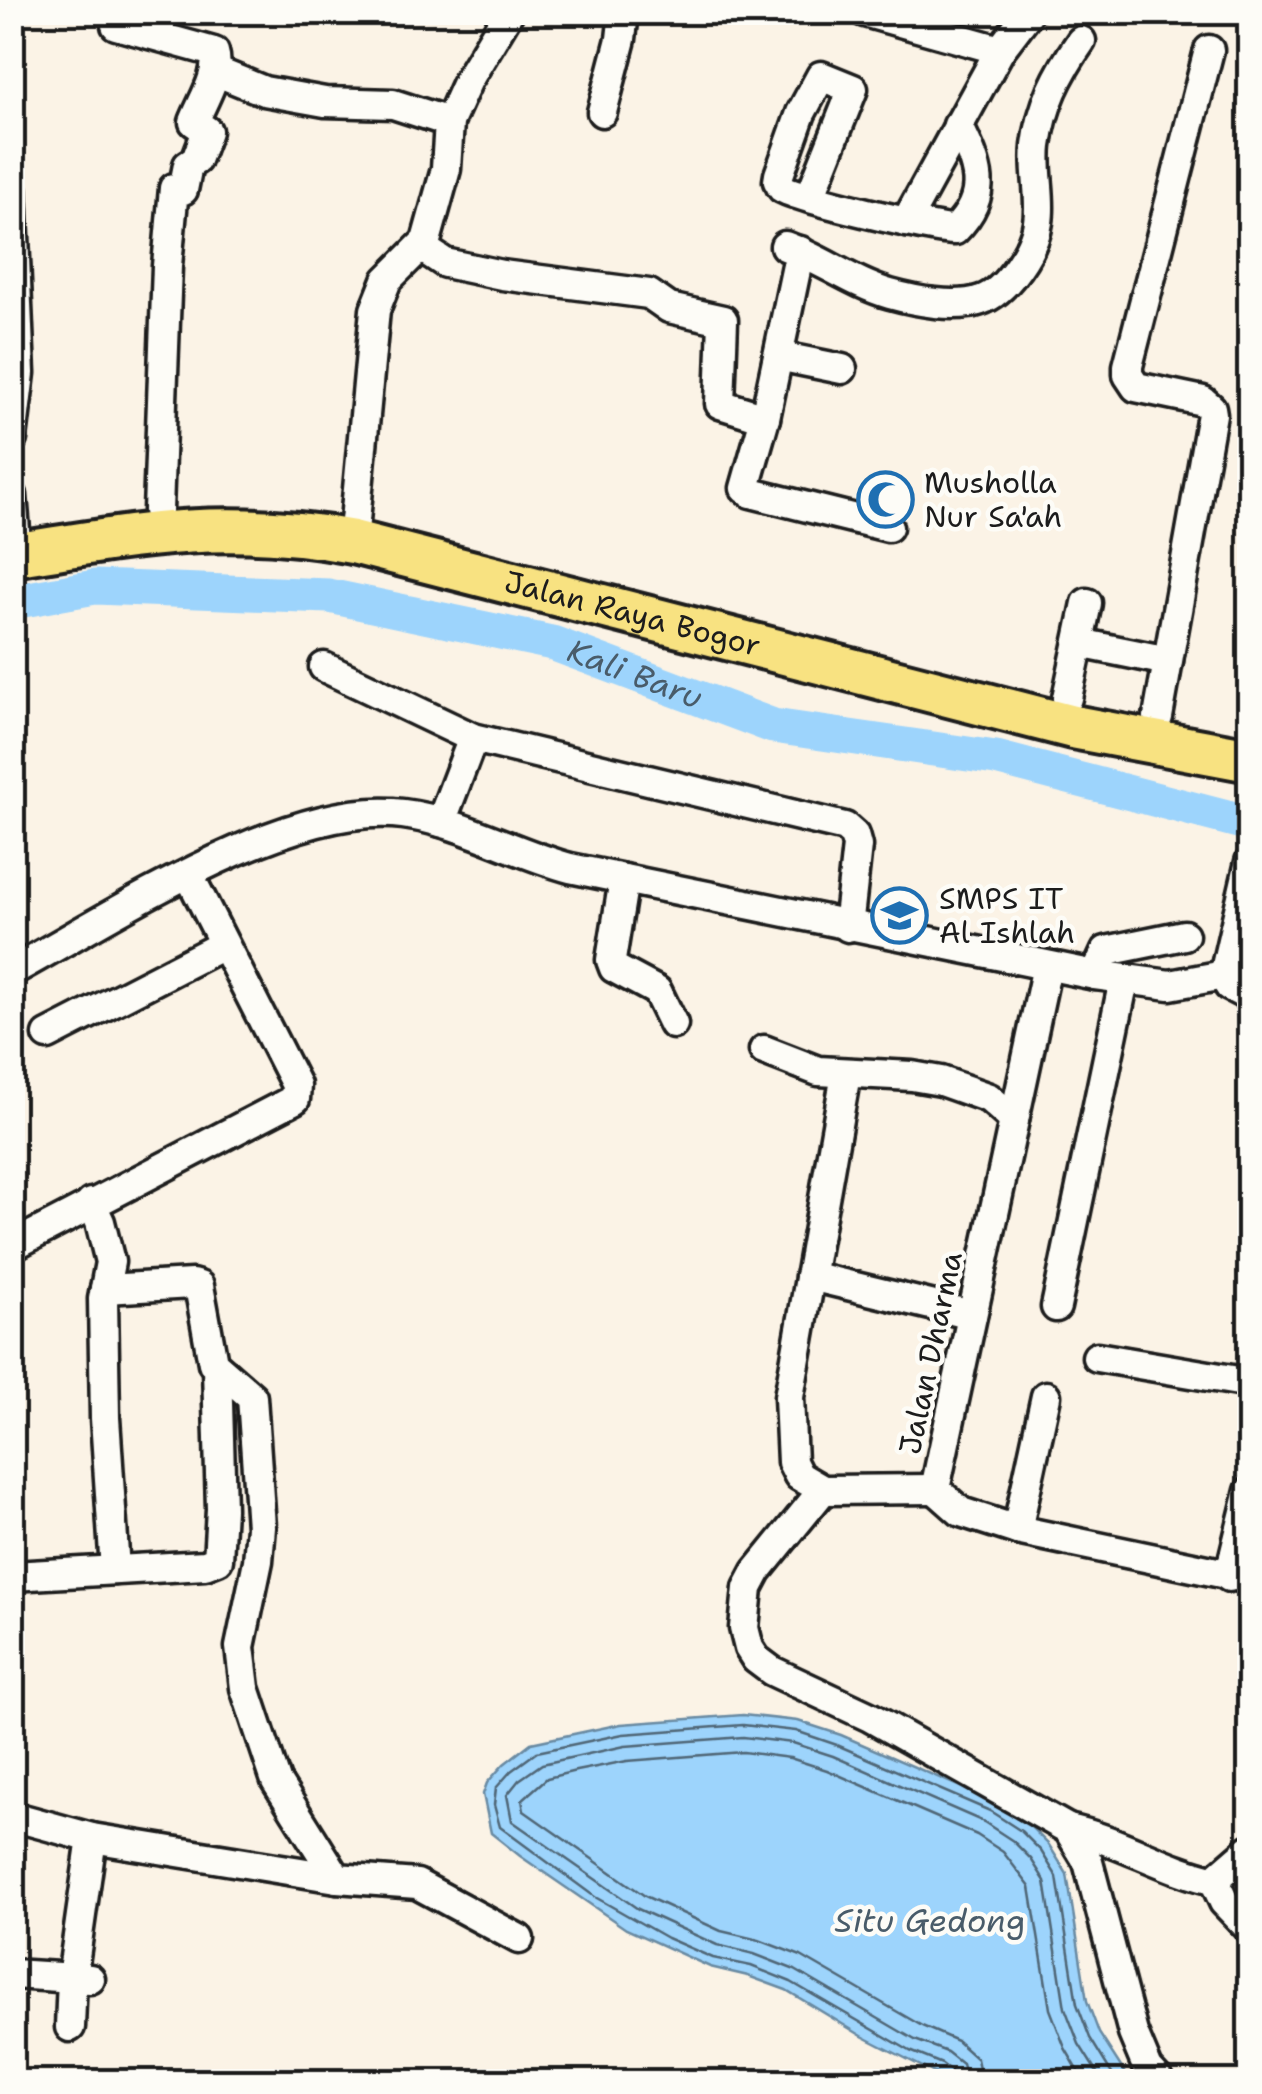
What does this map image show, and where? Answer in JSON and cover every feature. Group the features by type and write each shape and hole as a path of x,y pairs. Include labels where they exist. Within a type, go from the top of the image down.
{"highway":[{"name":"Jalan Raya Bogor","path":"14,533 158,510 249,505 304,510 354,531 827,650 1250,734"},
{"name":"Jalan Raya Bogor","path":"14,533 354,531"},
{"name":"Jalan Raya Bogor","path":"827,650 1073,727 1250,760"}],"street":[{"path":"354,531 375,310 387,280 429,234 446,169 450,122 468,80 509,12"},
{"path":"602,112 624,12"},
{"path":"864,12 1000,50"},
{"path":"906,222 1000,50 1029,12"},
{"path":"116,26 165,25 214,52 216,71 194,122 207,131 196,160 188,164 183,190 174,188 167,266 158,510"},
{"path":"888,527 747,492 745,484 778,356 792,248 888,294 959,304 986,299 1031,250 1039,221 1037,148 1041,124 1050,88 1081,41"},
{"path":"1158,717 1212,414 1203,402 1136,387 1131,383 1128,366 1209,50"},
{"path":"216,71 264,91 324,102 393,104 450,122"},
{"path":"810,197 942,231 956,230 977,201 979,182 958,126"},
{"path":"12,189 20,372 12,439"},
{"path":"421,247 445,263 502,275 649,294 669,308 723,320 720,404 765,418"},
{"path":"778,356 842,369"},
{"path":"1067,698 1087,604"},
{"path":"1078,644 1168,660"},
{"path":"324,667 473,738 845,827 854,835 857,846 848,927"},
{"path":"442,822 473,738"},
{"path":"12,971 280,831 352,813 382,811 442,822 528,857 624,880 1048,966 1170,985 1224,975"},
{"path":"1250,862 1224,975 1230,986 1250,997"},
{"path":"12,1246 295,1099 296,1085 190,875"},
{"path":"624,880 614,968 658,991 673,1024"},
{"path":"1096,975 1106,951 1184,934"},
{"path":"48,1036 222,944"},
{"name":"Jalan Dharma","path":"1048,966 934,1489 961,1512 1017,1530 1239,1578"},
{"path":"1056,1307 1124,980"},
{"path":"764,1050 818,1071 941,1081 989,1098 1014,1120"},
{"path":"846,1074 789,1397 794,1469 823,1490 934,1489"},
{"path":"91,1203 110,1262 102,1299 115,1570"},
{"path":"810,1276 972,1315"},
{"path":"12,1576 205,1565 218,1560 221,1509 216,1368 199,1286 105,1289"},
{"path":"1096,1358 1250,1384"},
{"path":"216,1368 250,1394 256,1433 261,1527 240,1647 245,1688 276,1782 337,1878"},
{"path":"1017,1530 1046,1396"},
{"path":"823,1490 748,1588 744,1628 756,1659 772,1671 902,1734 1068,1829 1099,1836 1182,1874 1217,1881"},
{"path":"1239,1578 1250,1490"},
{"path":"12,1816 92,1838 337,1878 417,1884 518,1939"},
{"path":"1068,1829 1088,1862 1133,2033 1148,2068 1160,2082"},
{"path":"70,2026 82,1979 92,1838"},
{"path":"1250,1849 1226,1868 1217,1881 1224,1902 1250,1930"},
{"path":"12,1974 82,1979"}],"water":[{"name":"Situ Gedong","path":"743,1715 798,1721 841,1735 995,1802 1027,1823 1049,1845 1067,1874 1087,2001 1099,2033 1130,2081 950,2081 862,2036 786,1990 710,1967 626,1929 491,1833 483,1794 487,1783 531,1743 621,1724"}],"waterway":[{"name":"Kali Baru","path":"12,602 95,587 329,596 552,643 773,726 996,758 1250,824"}],"place":[{"name":"Musholla Nur Sa'ah","path":"885,500"},
{"name":"SMPS IT Al Ishlah","path":"900,916"}]}
